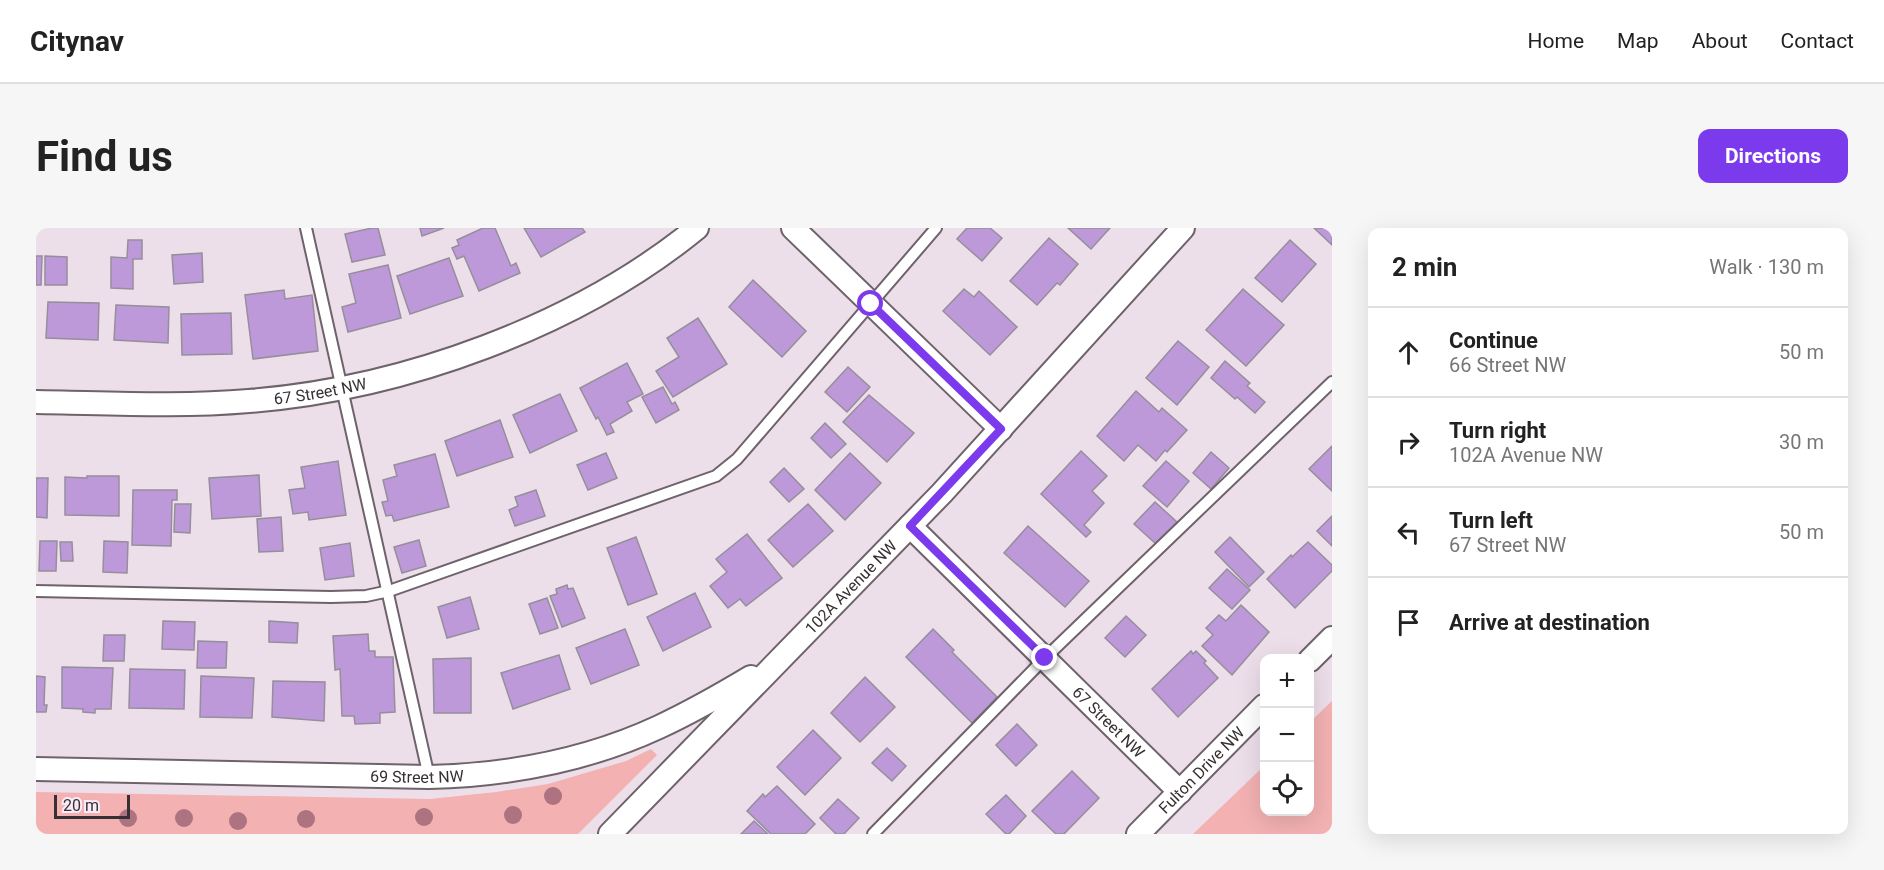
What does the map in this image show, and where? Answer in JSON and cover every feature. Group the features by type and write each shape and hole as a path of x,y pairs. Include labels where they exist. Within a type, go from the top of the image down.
{"street":[{"name":"67 Street NW","path":"36,402 214,404 292,397 402,374 472,351 549,320 657,257 697,228"},
{"path":"793,228 1001,429"},
{"name":"102A Avenue NW","path":"610,834 773,664 910,526 1184,228"},
{"name":"67 Street NW","path":"910,526 1180,792"},
{"path":"1314,656 1332,638"},
{"name":"69 Street NW","path":"36,770 429,777 461,776 529,768 615,745 657,728 699,707 773,664"},
{"name":"Fulton Drive NW","path":"1138,834 1262,708"}],"lane":[{"path":"306,228 429,777"},
{"path":"36,591 366,596 389,591 716,476 737,459 936,228"},
{"path":"873,834 1045,658 1332,381"}],"shaded area":[{"path":"1332,701 1332,834 1193,834 1260,770 1260,816 1314,816 1314,718"},
{"path":"651,749 657,755 578,834 36,834 36,792 430,799 548,784 626,761"}],"building":[{"path":"378,228 385,255 352,262 345,234"},
{"path":"420,228 444,228 422,236"},
{"path":"483,228 495,228 511,266 516,263 520,273 479,291 464,256 457,259 452,248 459,245 457,240"},
{"path":"524,228 582,228 585,232 541,257"},
{"path":"967,228 990,228 1002,238 982,261 957,239"},
{"path":"1068,228 1110,228 1091,249"},
{"path":"1314,228 1332,228 1332,245"},
{"path":"1049,238 1078,264 1060,285 1057,283 1037,305 1010,281"},
{"path":"128,240 142,240 142,259 133,259 133,289 111,288 111,257 127,258"},
{"path":"1290,240 1316,264 1282,302 1255,278"},
{"path":"202,253 203,282 174,284 172,255"},
{"path":"36,256 42,256 41,285 36,285"},
{"path":"45,256 67,257 67,285 45,285"},
{"path":"449,258 463,296 410,314 397,276"},
{"path":"388,265 401,318 348,332 342,307 356,303 349,274"},
{"path":"753,280 806,331 782,357 729,307"},
{"path":"964,289 974,297 979,291 1017,327 990,355 943,311"},
{"path":"1243,289 1284,325 1246,366 1206,330"},
{"path":"284,290 285,299 312,295 318,351 253,359 245,295"},
{"path":"48,302 99,303 98,340 46,338"},
{"path":"116,305 169,307 168,343 114,340"},
{"path":"231,313 232,354 182,355 181,314"},
{"path":"698,318 727,364 673,397 656,371 679,357 667,338"},
{"path":"1178,341 1209,367 1177,405 1146,378"},
{"path":"1225,361 1250,383 1247,386 1265,402 1255,413 1211,378"},
{"path":"627,363 643,394 627,402 632,411 610,424 614,432 607,435 580,388"},
{"path":"848,367 870,387 847,412 825,392"},
{"path":"663,387 672,404 675,402 679,410 656,423 642,397"},
{"path":"1136,391 1159,412 1162,408 1187,430 1156,461 1138,445 1124,461 1097,436"},
{"path":"560,394 577,431 530,453 513,415"},
{"path":"869,395 914,433 887,462 843,422"},
{"path":"500,420 513,457 457,476 445,441"},
{"path":"825,423 846,444 831,458 811,438"},
{"path":"1332,446 1332,491 1309,469"},
{"path":"1081,451 1107,476 1092,491 1104,503 1084,525 1091,532 1086,537 1041,494"},
{"path":"1211,452 1229,468 1211,489 1193,473"},
{"path":"606,453 617,478 588,490 577,465"},
{"path":"850,453 881,483 845,520 815,490"},
{"path":"435,454 449,507 394,521 392,515 386,516 382,502 388,501 383,480 397,476 394,465"},
{"path":"338,461 346,515 309,520 308,512 293,514 289,490 305,488 301,467"},
{"path":"1166,461 1189,481 1167,507 1143,486"},
{"path":"784,468 804,489 789,502 770,482"},
{"path":"259,475 261,516 212,519 209,478"},
{"path":"87,476 119,476 119,516 65,515 65,477 87,478"},
{"path":"36,478 48,478 47,518 36,517"},
{"path":"133,490 177,490 177,500 172,500 171,546 132,545"},
{"path":"536,490 545,516 515,526 509,510 518,506 515,497"},
{"path":"1155,502 1177,522 1156,544 1134,524"},
{"path":"175,504 191,504 190,533 174,532"},
{"path":"808,504 833,531 793,567 768,540"},
{"path":"1332,516 1332,546 1317,531"},
{"path":"281,517 283,551 259,552 257,519"},
{"path":"1028,526 1089,581 1065,607 1004,553"},
{"path":"747,534 782,578 746,606 740,599 728,608 710,586 727,572 716,559"},
{"path":"636,537 657,594 628,605 607,548"},
{"path":"1230,537 1264,572 1249,587 1215,552"},
{"path":"419,540 426,566 402,573 394,547"},
{"path":"40,541 57,541 56,571 39,571"},
{"path":"104,541 128,542 127,573 103,572"},
{"path":"60,542 72,542 73,561 61,561"},
{"path":"1308,542 1332,565 1332,571 1295,608 1267,579"},
{"path":"350,543 354,576 325,580 320,548"},
{"path":"1227,569 1250,590 1232,609 1209,588"},
{"path":"567,585 568,589 573,588 585,618 562,627 550,596 557,594 556,589"},
{"path":"695,593 711,627 663,651 647,617"},
{"path":"470,597 479,629 447,638 438,607"},
{"path":"547,598 558,628 540,634 529,604"},
{"path":"1241,605 1269,632 1232,675 1202,646 1213,635 1206,628 1219,615 1226,621"},
{"path":"1126,616 1146,635 1125,657 1105,638"},
{"path":"163,621 195,622 194,650 162,649"},
{"path":"269,621 298,623 297,643 269,642"},
{"path":"625,629 639,665 591,684 576,648"},
{"path":"933,629 954,650 952,652 997,697 972,723 906,657"},
{"path":"368,634 369,651 375,651 375,657 393,657 395,712 380,713 380,723 355,724 354,716 342,716 340,669 335,670 333,636"},
{"path":"104,635 125,635 124,661 103,661"},
{"path":"198,641 227,642 226,668 197,668"},
{"path":"1191,651 1193,654 1196,651 1206,661 1204,663 1218,678 1178,717 1152,689"},
{"path":"559,655 570,689 513,709 501,673"},
{"path":"471,658 471,713 434,713 433,659"},
{"path":"62,667 113,668 111,709 95,709 95,713 83,712 83,709 62,708"},
{"path":"130,669 185,670 184,709 129,708"},
{"path":"36,676 45,677 46,712 36,712"},
{"path":"201,676 254,678 252,718 200,717"},
{"path":"865,677 895,707 860,742 831,713"},
{"path":"273,681 325,682 324,721 272,717"},
{"path":"1017,724 1037,745 1016,766 996,745"},
{"path":"813,730 841,758 805,795 777,767"},
{"path":"887,748 906,766 892,781 872,763"},
{"path":"1072,771 1099,798 1064,834 1056,834 1032,811"},
{"path":"777,786 815,824 805,834 771,834 747,811 763,794 765,797"},
{"path":"1006,795 1026,816 1009,834 1006,834 986,814"},
{"path":"838,799 859,818 844,834 836,834 820,818"},
{"path":"754,821 768,834 741,834"}],"route":[{"path":"871,304 1001,429 910,526 1045,658"}]}
